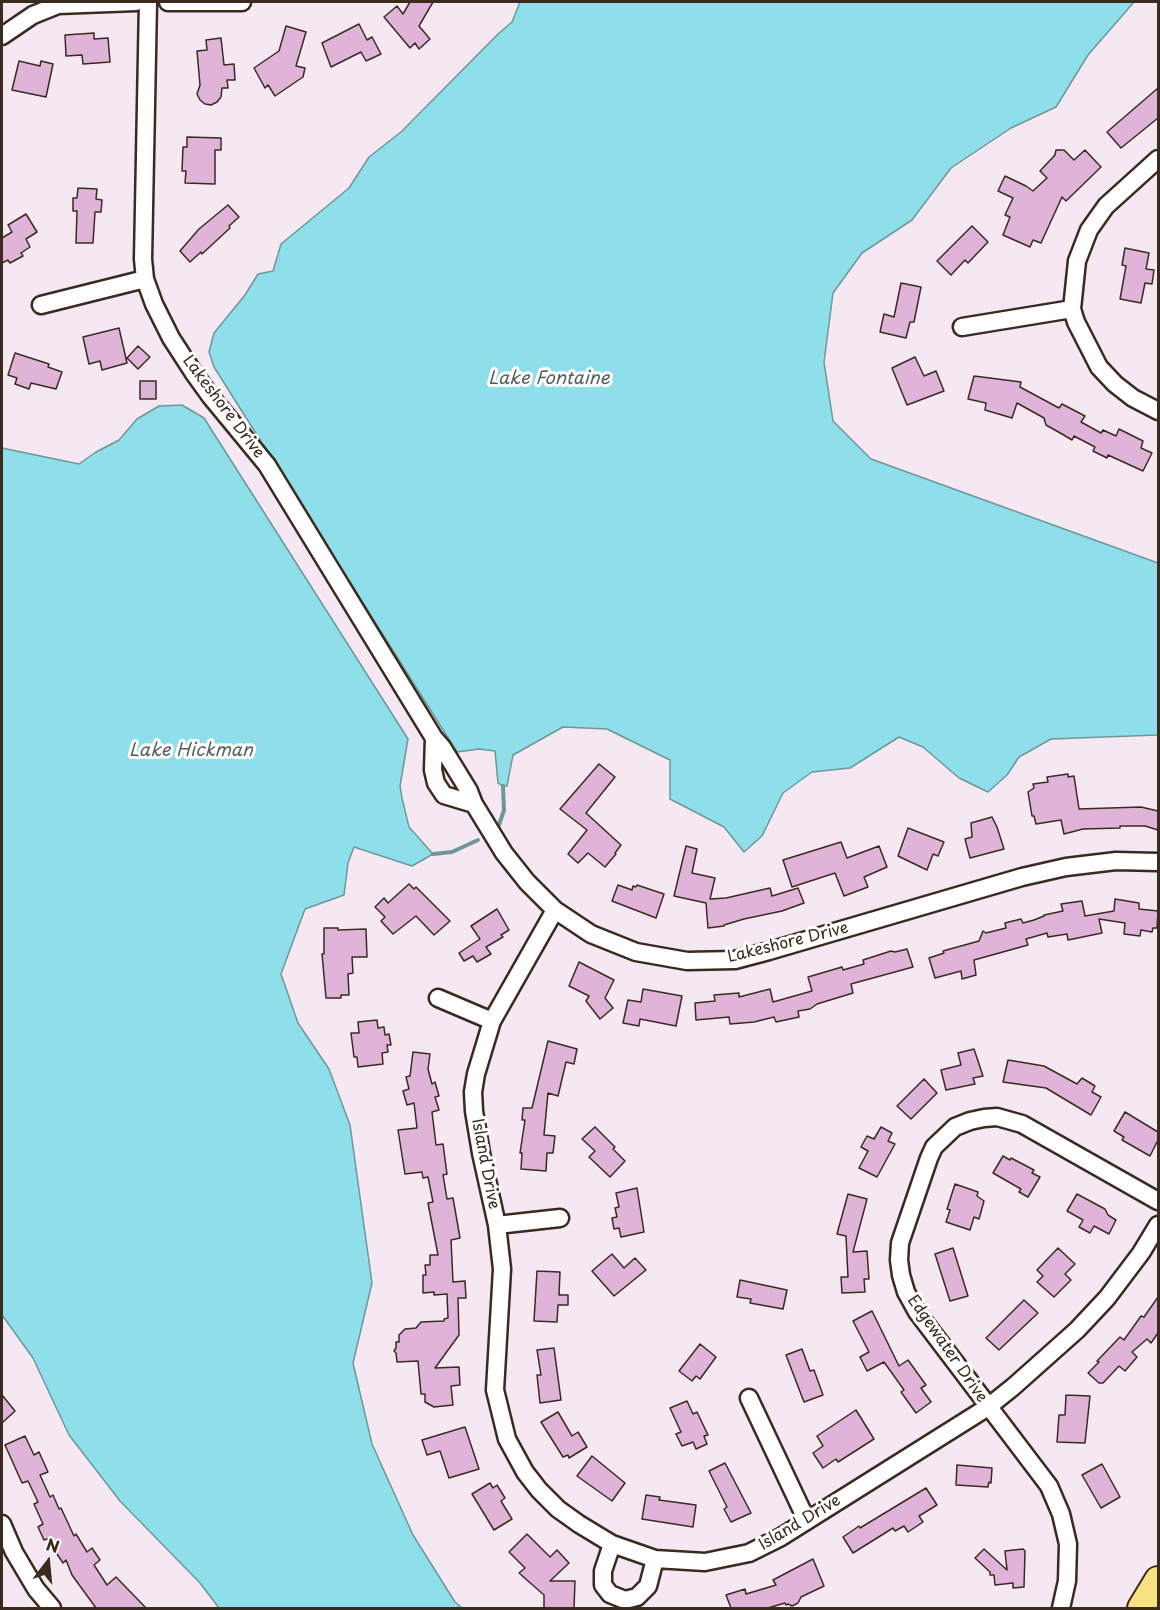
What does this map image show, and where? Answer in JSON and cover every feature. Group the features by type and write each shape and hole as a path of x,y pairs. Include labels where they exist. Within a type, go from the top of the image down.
{"highway":[{"path":"1141,1608 1158,1580"}],"street":[{"path":"2,36 33,15 58,5 136,2"},
{"name":"Lakeshore Drive","path":"148,2 143,216 145,279 154,304 171,338 211,397 267,465 434,738 469,791 474,804 504,853 527,882 555,910 591,934 636,952 687,961 735,960 1022,877 1066,867 1116,861 1158,862"},
{"path":"168,2 243,2"},
{"path":"1158,159 1106,206 1089,230 1077,261 1072,309 1089,351 1099,367 1133,398 1158,411"},
{"path":"40,305 145,279"},
{"path":"962,327 1072,309"},
{"path":"434,738 433,770 436,783 444,795 474,804"},
{"name":"Island Drive","path":"555,910 492,1021 473,1092 481,1153 497,1225 502,1269 495,1390 507,1438 525,1472 558,1509 612,1544 655,1559 705,1562 731,1558 765,1546 988,1407 1077,1330 1114,1289 1141,1253 1158,1225"},
{"path":"438,998 492,1021"},
{"name":"Edgewater Drive","path":"1060,1608 1066,1588 1068,1544 1061,1514 1049,1485 917,1312 906,1292 901,1275 900,1243 934,1147 955,1127 970,1120 1009,1119 1022,1124 1158,1201"},
{"path":"497,1225 560,1218"},
{"path":"749,1398 807,1521"},
{"path":"2,1524 36,1589 52,1608"},
{"path":"612,1544 603,1571 603,1585 609,1594 625,1600 637,1597 648,1586 655,1559"}],"water":[{"name":"Lake Fontaine","path":"520,2 1134,2 1088,55 1056,107 1011,128 951,168 912,220 862,253 833,293 824,362 833,421 871,459 1158,563 1158,735 1051,739 1019,757 1007,775 988,792 959,778 923,747 899,737 850,768 812,772 783,793 762,836 744,852 724,827 670,799 670,760 607,729 563,727 513,755 507,786 498,783 495,751 479,749 457,752 214,367 209,352 214,333 245,295 258,274 273,271 281,244 349,188 369,157 401,132 512,22"},
{"name":"Lake Hickman","path":"182,405 204,418 408,739 400,786 402,798 409,827 433,854 412,866 354,847 348,863 344,895 305,909 281,974 298,1023 329,1069 350,1125 372,1283 353,1363 372,1444 413,1535 455,1602 462,1608 219,1608 200,1583 120,1501 69,1435 33,1358 2,1315 2,448 79,464 119,440 137,419 159,406"}],"building":[{"path":"410,2 433,2 419,26 430,39 419,49 415,43 410,48 384,17 397,6 403,14"},
{"path":"359,24 367,40 372,37 381,54 366,61 361,52 331,67 322,43"},
{"path":"286,26 306,32 296,66 305,68 303,77 275,96 268,85 265,88 254,68 279,51"},
{"path":"94,33 94,39 108,38 110,62 83,64 82,55 66,56 65,35"},
{"path":"221,38 224,65 234,64 235,80 227,80 228,88 222,88 221,97 217,102 211,105 205,104 197,94 200,85 197,51 207,50 206,40"},
{"path":"19,61 40,66 41,61 53,64 46,97 12,90"},
{"path":"1158,88 1158,118 1121,148 1107,132"},
{"path":"187,137 221,138 221,150 215,150 215,184 185,183 186,171 182,171 183,147 187,147"},
{"path":"1056,150 1064,150 1074,160 1085,150 1101,167 1066,201 1062,197 1041,243 1033,240 1030,247 1003,235 1010,217 1005,215 1013,198 998,191 1005,176 1033,191 1047,178 1040,171 1055,155"},
{"path":"78,188 97,189 96,199 102,200 101,212 95,212 93,243 76,243 77,211 73,211 73,198 77,198"},
{"path":"228,205 239,217 202,254 201,252 190,262 180,251 199,229"},
{"path":"26,214 37,232 26,239 30,247 21,253 23,256 10,263 8,260 2,263 2,238 12,232 8,225"},
{"path":"972,226 988,242 968,263 965,260 951,275 937,261"},
{"path":"1125,248 1149,253 1146,269 1154,270 1152,284 1145,283 1141,303 1120,299 1126,266 1122,265"},
{"path":"901,283 921,287 914,322 910,322 906,338 880,332 884,314 894,317"},
{"path":"119,328 127,363 102,370 100,361 89,364 83,337"},
{"path":"138,346 150,357 138,369 127,358"},
{"path":"15,353 49,364 48,367 62,372 56,389 31,383 29,389 15,384 17,378 8,375"},
{"path":"915,357 924,376 936,371 944,391 907,405 892,368"},
{"path":"974,376 1021,382 1020,387 1059,408 1062,404 1085,416 1081,422 1101,433 1103,430 1116,436 1119,429 1143,441 1141,448 1152,453 1143,471 1108,455 1107,458 1093,451 1095,447 1074,436 1072,440 1046,425 1044,418 1017,403 1012,418 985,410 986,403 968,399"},
{"path":"140,381 156,381 156,399 140,399"},
{"path":"599,764 615,777 586,813 621,845 605,867 588,853 578,863 568,854 587,830 560,809"},
{"path":"1068,774 1068,777 1074,776 1079,809 1141,807 1158,811 1158,830 1145,826 1120,826 1120,828 1083,829 1064,834 1061,820 1036,824 1032,816 1028,792 1034,788 1033,784 1048,782 1047,777"},
{"path":"992,817 1004,849 970,858 965,839 972,837 971,823"},
{"path":"908,828 944,842 938,856 933,854 927,870 898,856"},
{"path":"841,842 847,858 879,846 887,867 864,877 868,887 844,896 835,873 792,887 783,860"},
{"path":"686,846 697,849 692,873 715,878 710,899 726,898 770,888 772,896 798,888 804,903 782,911 708,928 706,903 674,896"},
{"path":"409,884 414,889 416,887 450,921 434,935 416,916 393,934 381,921 385,917 375,907 384,898 388,903"},
{"path":"618,885 632,890 633,886 637,885 664,894 656,918 612,901"},
{"path":"1115,899 1139,903 1139,909 1158,911 1157,928 1153,928 1152,932 1141,930 1140,936 1124,934 1125,923 1099,919 1102,933 1068,940 1067,934 1048,937 1047,933 1026,939 1028,945 974,960 976,975 962,979 961,971 935,978 929,958 944,953 943,951 979,941 983,931 986,933 1006,928 1005,923 1021,919 1023,923 1063,911 1061,904 1082,901 1085,916 1114,911"},
{"path":"497,909 509,930 501,935 503,937 486,947 491,954 477,962 473,956 464,961 459,953 480,939 471,926"},
{"path":"324,928 366,929 367,957 352,957 353,973 348,974 349,995 341,995 341,998 326,998 322,954 324,954"},
{"path":"907,949 913,967 851,984 853,993 817,1004 810,1009 798,1011 799,1017 776,1022 774,1017 730,1024 729,1017 696,1020 695,1003 715,1001 714,995 739,993 739,997 770,989 773,1002 812,991 808,977 842,967 843,970 864,964 863,960 891,951"},
{"path":"579,962 614,980 605,998 613,1008 600,1019 586,1001 589,996 569,986"},
{"path":"643,989 682,996 676,1026 640,1019 639,1026 623,1023 628,1000 641,1002"},
{"path":"377,1020 378,1028 384,1027 385,1035 389,1034 391,1045 387,1045 388,1052 382,1053 383,1064 358,1067 357,1057 354,1057 351,1033 359,1033 358,1022"},
{"path":"548,1041 577,1049 574,1064 566,1062 558,1096 548,1093 544,1135 555,1136 553,1153 547,1153 546,1171 521,1169 522,1153 520,1153 525,1120 522,1120 523,1108 532,1108"},
{"path":"974,1049 983,1076 973,1078 975,1084 946,1090 941,1070 961,1065 958,1053"},
{"path":"413,1052 430,1054 428,1069 432,1084 435,1082 439,1096 435,1097 439,1110 432,1112 436,1145 443,1144 447,1174 443,1175 447,1199 453,1198 460,1238 451,1240 453,1282 465,1281 466,1298 458,1298 459,1335 435,1368 459,1367 460,1385 451,1386 453,1405 434,1407 425,1402 425,1394 421,1394 418,1361 397,1362 394,1351 396,1342 399,1342 399,1335 405,1329 416,1328 421,1322 444,1321 448,1318 447,1294 423,1293 425,1265 430,1265 430,1255 438,1255 428,1203 433,1202 428,1177 423,1178 422,1172 405,1174 398,1130 417,1128 414,1103 407,1105 403,1091 409,1089 406,1077 410,1076"},
{"path":"1008,1060 1044,1066 1077,1084 1082,1078 1095,1086 1092,1092 1101,1097 1091,1115 1046,1088 1003,1082"},
{"path":"924,1079 937,1093 911,1119 897,1106"},
{"path":"1125,1112 1158,1132 1158,1140 1150,1156 1122,1140 1124,1137 1114,1131"},
{"path":"595,1127 625,1161 610,1177 589,1157 595,1151 582,1139"},
{"path":"881,1127 892,1133 888,1141 895,1144 877,1177 859,1168 868,1151 861,1147 867,1136 874,1139"},
{"path":"1003,1156 1034,1170 1032,1173 1040,1177 1028,1197 1019,1192 1021,1189 993,1173"},
{"path":"955,1184 978,1192 977,1196 984,1201 979,1219 974,1217 970,1230 946,1222 950,1210 947,1209"},
{"path":"637,1188 644,1232 621,1237 619,1228 614,1229 612,1218 617,1217 615,1208 619,1207 616,1193"},
{"path":"848,1194 867,1199 853,1252 867,1251 869,1279 864,1279 865,1292 842,1293 841,1277 848,1277 846,1236 837,1234"},
{"path":"1077,1194 1105,1209 1108,1215 1116,1220 1109,1234 1094,1226 1090,1233 1079,1227 1083,1220 1067,1211"},
{"path":"953,1248 968,1296 950,1301 935,1254"},
{"path":"1058,1248 1075,1264 1065,1274 1071,1280 1054,1297 1037,1282 1043,1276 1037,1270"},
{"path":"612,1254 624,1268 635,1258 646,1270 614,1296 592,1271"},
{"path":"537,1271 560,1272 559,1295 568,1295 568,1305 558,1305 557,1322 534,1321"},
{"path":"740,1280 787,1290 783,1309 750,1303 751,1299 737,1297"},
{"path":"1158,1297 1158,1333 1151,1343 1147,1339 1132,1352 1137,1357 1125,1371 1119,1366 1103,1383 1099,1383 1088,1373 1120,1337 1124,1340"},
{"path":"1024,1300 1038,1313 999,1350 986,1338"},
{"path":"872,1311 899,1366 908,1360 926,1385 921,1388 931,1402 916,1413 901,1392 904,1390 884,1362 867,1371 860,1357 869,1352 853,1321"},
{"path":"700,1344 716,1357 700,1379 696,1376 692,1381 679,1371"},
{"path":"554,1348 561,1400 540,1403 537,1375 541,1375 537,1350"},
{"path":"802,1349 810,1371 814,1370 823,1395 804,1402 786,1355"},
{"path":"2,1395 15,1411 2,1423"},
{"path":"1066,1395 1090,1396 1085,1443 1057,1442 1059,1415 1065,1415"},
{"path":"687,1401 693,1414 697,1412 708,1435 704,1436 707,1444 696,1449 693,1442 682,1446 676,1434 681,1432 670,1408"},
{"path":"856,1410 874,1439 838,1462 836,1459 823,1468 813,1453 823,1446 817,1436"},
{"path":"558,1412 572,1436 578,1432 587,1447 569,1458 568,1455 563,1457 541,1422"},
{"path":"465,1427 479,1469 449,1478 440,1451 427,1455 422,1440"},
{"path":"25,1436 34,1455 39,1452 48,1472 40,1475 50,1497 53,1495 74,1536 76,1534 87,1552 92,1548 100,1560 94,1565 107,1585 116,1577 146,1608 96,1608 72,1575 66,1560 63,1563 47,1539 44,1540 38,1527 43,1524 34,1504 38,1502 28,1481 22,1483 5,1445"},
{"path":"592,1456 625,1483 612,1501 577,1476"},
{"path":"725,1463 751,1513 731,1522 724,1509 727,1507 709,1471"},
{"path":"1102,1464 1120,1497 1101,1508 1082,1475"},
{"path":"957,1465 992,1468 991,1483 989,1482 988,1487 956,1485"},
{"path":"490,1483 493,1488 497,1485 505,1498 501,1501 512,1519 494,1530 472,1494"},
{"path":"926,1488 937,1505 919,1516 923,1522 908,1532 904,1526 895,1531 893,1528 853,1553 843,1537"},
{"path":"646,1495 660,1497 659,1500 696,1505 693,1527 642,1519"},
{"path":"527,1534 550,1557 557,1550 569,1563 550,1581 575,1581 574,1608 544,1608 544,1595 519,1573 525,1568 509,1552"},
{"path":"984,1549 1007,1570 1005,1551 1023,1549 1025,1551 1024,1587 1013,1588 1013,1583 995,1585 994,1575 990,1575 990,1572 975,1558"},
{"path":"813,1559 824,1586 801,1597 798,1603 792,1606 785,1603 768,1608 731,1608 726,1595 745,1589 746,1594 776,1585 773,1580"}],"waterway":[{"path":"499,825 504,810 503,786"},
{"path":"433,854 452,852 478,840"}]}
